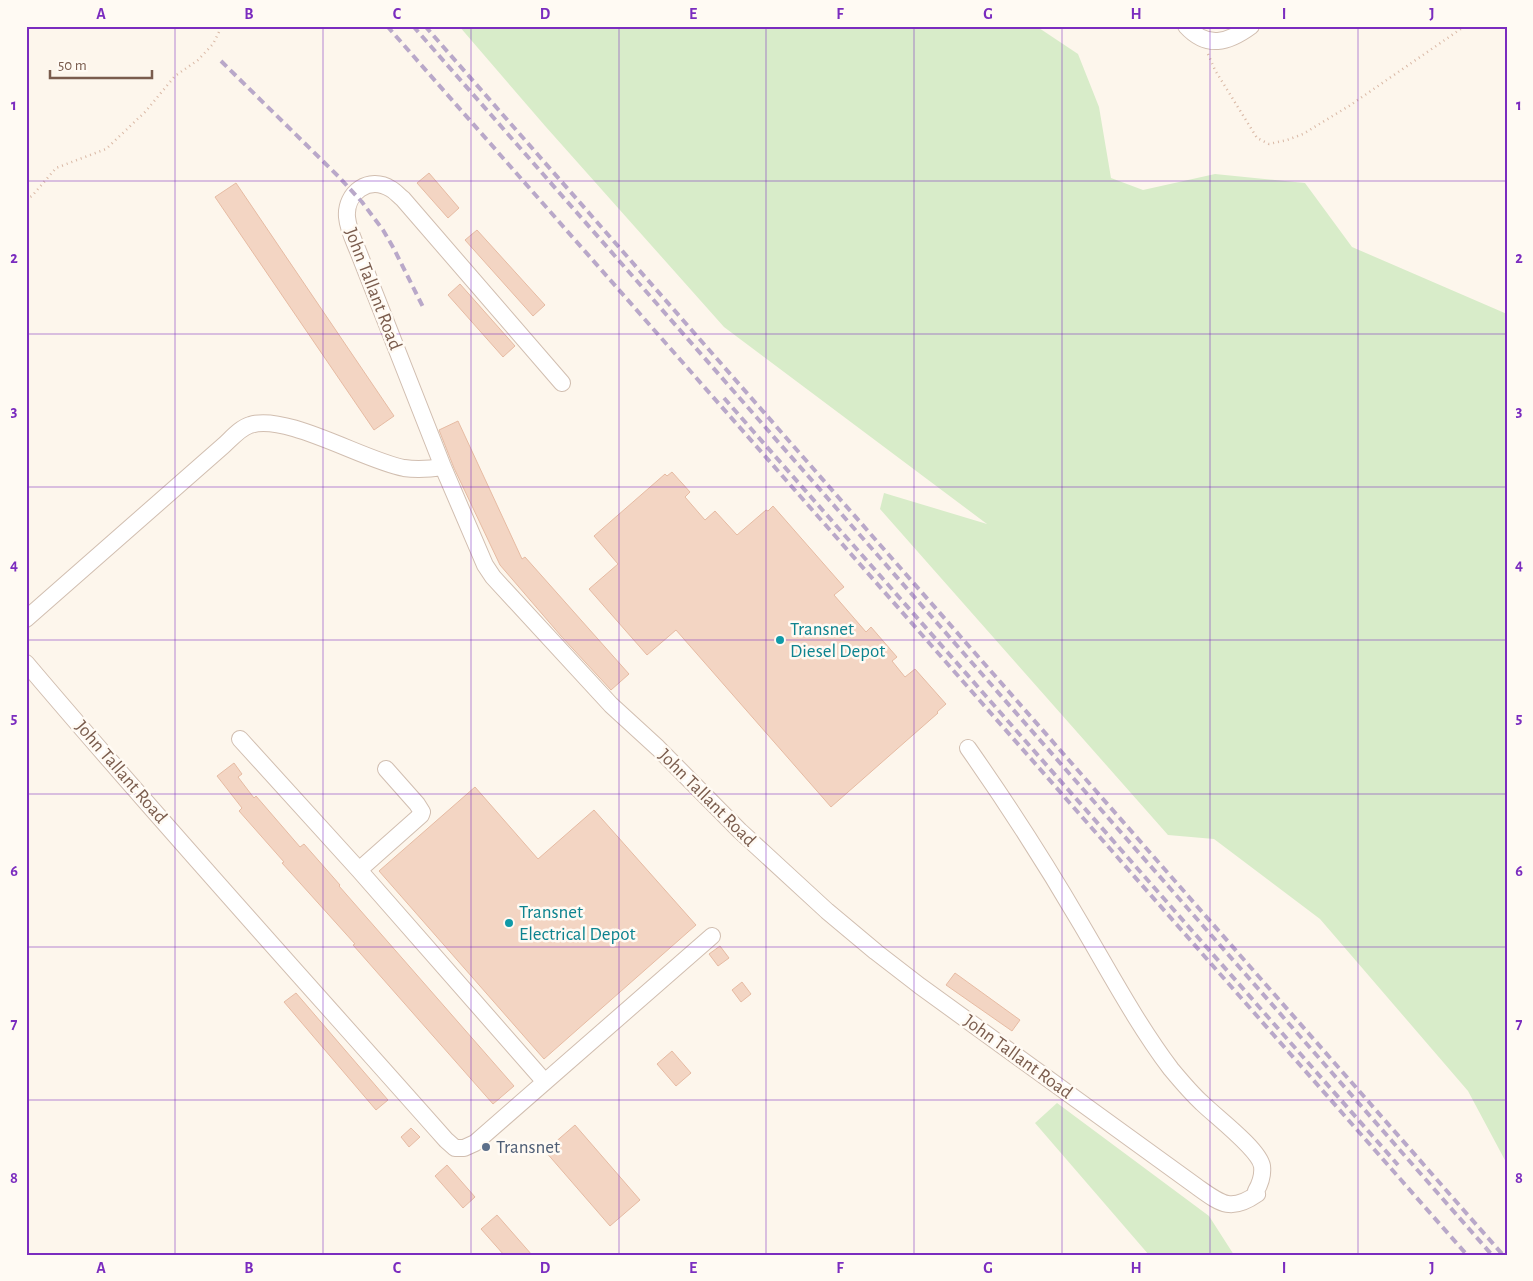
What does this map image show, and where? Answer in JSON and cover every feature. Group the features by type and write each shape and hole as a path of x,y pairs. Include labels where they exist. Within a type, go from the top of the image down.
{"street":[{"path":"1186,26 1194,35 1205,40 1217,41 1229,39 1251,26"},
{"name":"John Tallant Road","path":"562,383 403,200 391,189 375,183 358,189 351,197 347,219 358,251 442,468 485,565 503,589 611,705 658,748 740,831 826,910 920,986 1218,1202 1234,1205 1247,1202 1258,1194 1256,1191 1260,1185 1262,1165 1256,1155 1182,1083 1145,1032 1076,916 968,748"},
{"path":"26,619 239,432 250,425 266,423 283,426 404,468 418,470 442,468"},
{"path":"26,607 46,600"},
{"name":"John Tallant Road","path":"26,663 216,881 455,1148 464,1148 475,1143 545,1082"},
{"path":"240,739 359,870 545,1082 712,936"},
{"path":"359,870 421,815 422,812 386,769"}],"path":[{"path":"26,200 32,196 56,168 106,149 144,112 175,76 198,60 212,44 222,26"},
{"path":"1205,40 1214,70 1232,100 1256,138 1269,144 1303,134 1349,106 1465,26"}],"green space":[{"path":"459,26 1036,26 1078,54 1099,107 1111,178 1143,190 1215,174 1305,183 1352,247 1507,314 1507,1164 1468,1091 1320,919 1214,839 1168,835 880,509 884,493 987,524 724,327"},
{"path":"1057,1103 1209,1216 1234,1255 1149,1255 1035,1123"}],"building":[{"path":"429,173 459,208 448,218 417,183"},
{"path":"236,183 394,416 374,430 215,197"},
{"path":"477,230 545,305 533,316 465,240"},
{"path":"460,284 515,346 503,357 448,295"},
{"path":"458,421 522,559 525,557 629,674 611,690 561,636 500,565 454,468 439,430"},
{"name":"Transnet Diesel Depot","path":"672,472 690,492 685,497 705,520 715,511 737,535 773,506 844,587 834,595 866,632 871,627 897,657 892,661 905,677 915,669 946,704 831,807 676,630 647,655 589,589 618,564 594,536 665,474 667,476"},
{"path":"234,763 242,774 238,777 254,798 256,796 300,847 304,844 514,1086 493,1104 353,945 355,944 282,863 284,862 239,811 242,808 217,776"},
{"name":"Transnet Electrical Depot","path":"475,787 538,859 594,810 696,925 544,1059 379,871"},
{"path":"720,946 729,958 718,966 709,954"},
{"path":"955,973 1020,1020 1012,1031 946,985"},
{"path":"742,982 751,994 741,1002 732,990"},
{"path":"296,993 388,1100 376,1110 284,1002"},
{"path":"672,1051 691,1073 676,1086 657,1064"},
{"path":"575,1125 640,1200 610,1226 545,1151"},
{"path":"411,1128 420,1137 409,1147 401,1137"},
{"path":"447,1165 475,1197 463,1208 435,1176"},
{"path":"497,1215 532,1255 504,1255 481,1229"}],"railway":[{"path":"387,26 1467,1255"},
{"path":"413,26 1492,1255"},
{"path":"425,26 1503,1255"},
{"path":"221,61 362,202 383,230 424,309"},
{"path":"724,398 1398,1165"}],"place":[{"name":"Transnet Diesel Depot","path":"780,640"},
{"name":"Transnet Electrical Depot","path":"509,923"},
{"name":"Transnet","path":"486,1147"}]}
